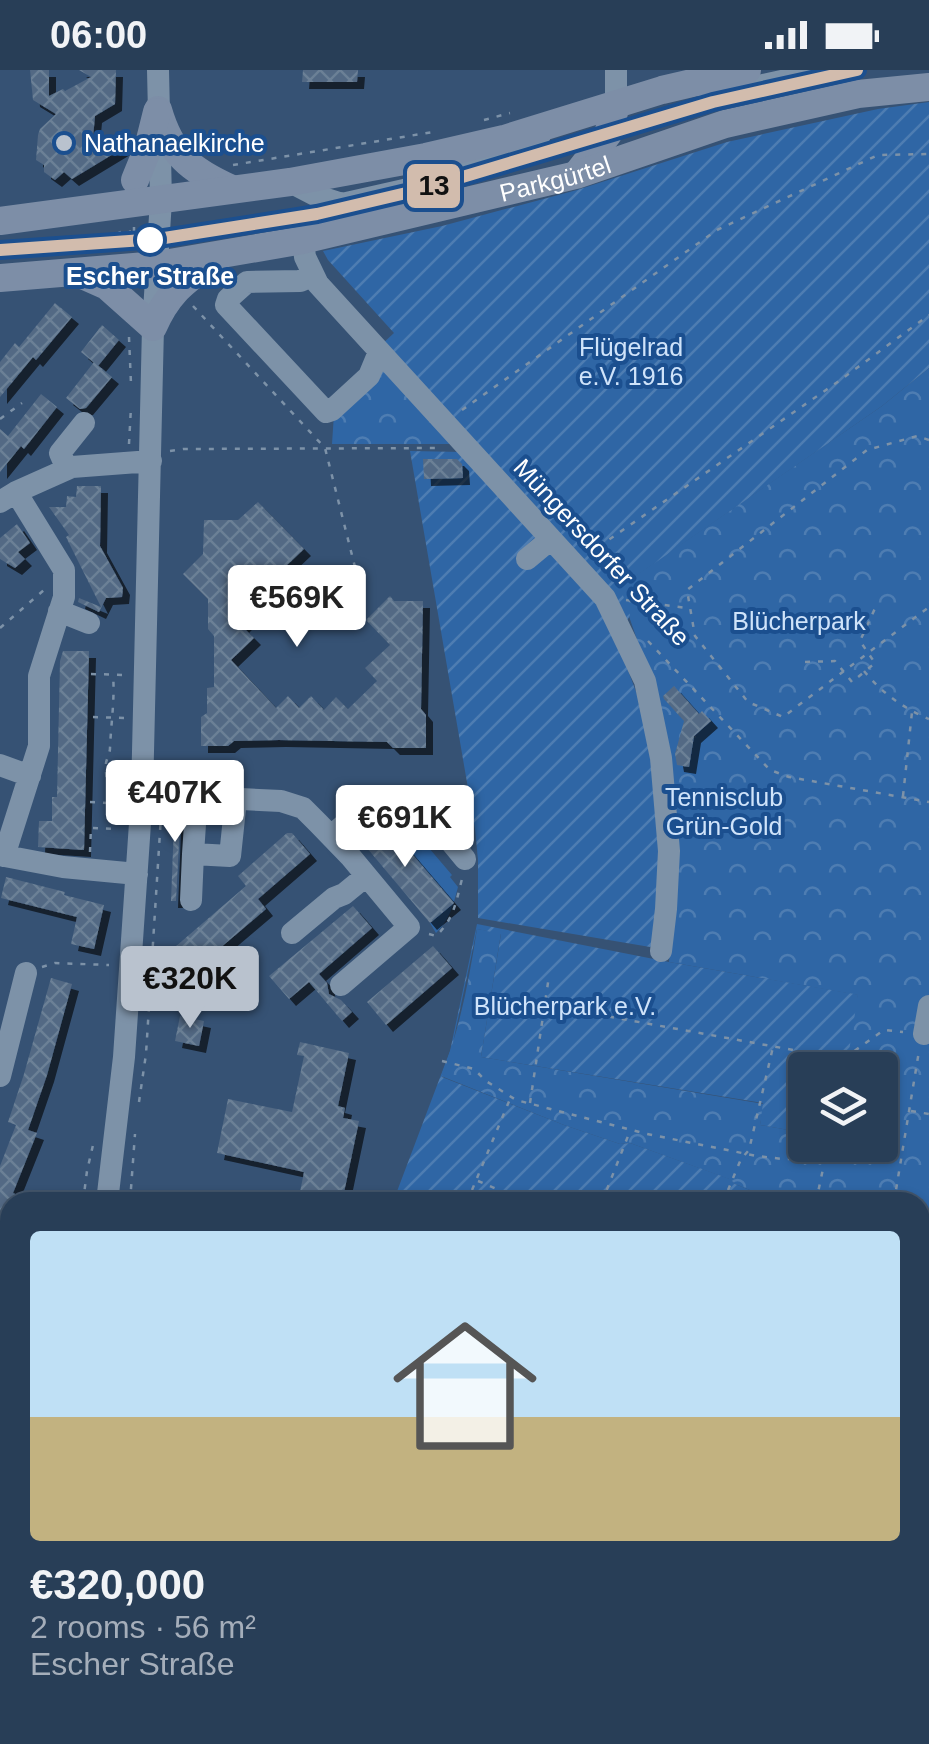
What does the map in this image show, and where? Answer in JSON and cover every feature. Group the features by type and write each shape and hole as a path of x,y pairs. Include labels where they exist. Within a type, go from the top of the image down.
{"main road":[{"name":"Parkgürtel","path":"0,221 141,204 231,177 290,182 426,157 616,105 654,81 691,82 748,70"},
{"name":"Parkgürtel","path":"0,278 77,273 138,256 218,257 303,240 576,175 649,141 858,94 929,86"},
{"path":"616,105 622,119 649,141"},
{"path":"576,175 608,134 616,105"},
{"path":"158,110 171,144 195,171 231,177"},
{"path":"141,204 148,148 158,110"},
{"path":"77,273 107,286 141,330 170,294 218,257"}],"street":[{"path":"158,70 158,110"},
{"path":"616,70 616,105"},
{"path":"691,82 723,94 831,70"},
{"path":"108,1192 124,1056 137,874 133,800 149,458 138,256 141,204"},
{"name":"Müngersdorfer Straße","path":"303,240 312,276 604,598 645,681 661,758 669,851 660,952"},
{"path":"312,276 300,281 247,282 226,305 326,412 368,376 379,352"},
{"path":"67,470 60,453 84,423"},
{"path":"137,874 2,856 39,746 39,676 64,597 64,570 8,497 67,470 149,458"},
{"path":"527,559 551,539"},
{"path":"56,622 89,623"},
{"path":"56,622 74,643"},
{"path":"0,765 30,776"},
{"path":"194,854 230,856 236,799"},
{"path":"133,800 281,801 303,808 408,927 341,986"},
{"path":"331,836 367,805 418,808 427,813 465,858"},
{"path":"190,900 195,824"},
{"path":"292,933 366,876"},
{"path":"0,1076 26,973"},
{"path":"921,1045 929,1006"}],"path":[{"path":"649,141 658,113 654,81"},
{"path":"474,123 510,113"},
{"path":"231,177 342,149 437,131"},
{"path":"445,423 717,230 878,155 929,154"},
{"path":"138,256 134,236 141,204"},
{"path":"138,256 127,234 141,204"},
{"path":"134,236 120,235 118,243 138,256"},
{"path":"194,307 326,448 358,579"},
{"path":"574,563 840,381 929,315"},
{"path":"141,330 131,348 132,392 149,458 326,448 459,448 464,444"},
{"path":"0,420 22,403"},
{"path":"929,440 917,436 868,450 687,590 695,636 748,702 783,717 929,607"},
{"path":"0,628 53,582 64,579"},
{"path":"604,598 688,608"},
{"path":"806,662 834,661 852,682 875,663 860,641 877,604"},
{"name":"Müngersdorfer Straße","path":"639,632 770,770 789,777 929,802"},
{"path":"864,671 878,688 929,719"},
{"path":"90,674 128,675"},
{"path":"108,803 106,762 111,751 113,675"},
{"path":"92,717 127,718 127,710"},
{"path":"902,797 912,712"},
{"path":"90,802 133,800"},
{"path":"90,869 91,828 124,829"},
{"path":"408,927 436,936 446,926 457,906 465,858"},
{"path":"26,973 55,963 115,966"},
{"path":"530,1104 549,976"},
{"path":"545,1006 806,1052"},
{"path":"853,1052 884,1030 921,1045 896,1192"},
{"path":"728,1192 749,1150 774,1046"},
{"path":"442,1061 471,1068 510,1097 530,1104 631,1130 788,1159"},
{"path":"471,1192 510,1097"},
{"path":"910,1111 929,1114"},
{"path":"606,1192 631,1130"},
{"path":"84,1192 94,1143"},
{"path":"818,1192 825,1162"},
{"path":"476,1180 504,1192"}],"green space":[{"name":"Flügelrad e.V. 1916","path":"929,102 929,368 882,406 620,587 630,615 625,625 626,665 641,705 661,817 656,948 478,918 475,829 410,451 462,452 380,346 394,333 323,251 442,226 577,190 727,142 878,109"},
{"path":"381,367 459,444 332,444 334,414"},
{"name":"Blücherpark","path":"929,368 929,1192 755,1192 729,1179 630,1143 620,1144 564,1125 441,1076 463,1004 477,929 501,933 481,1057 764,1104 760,1125 788,1130 788,1162 898,1162 898,1052 837,1052 858,995 669,962 672,910 646,666 619,587 882,406"},
{"path":"400,814 458,887 453,906 448,917 436,933 430,923 453,903 383,820"},
{"name":"Blücherpark e.V.","path":"477,924 866,996 858,995 849,1051 788,1052 788,1130 760,1125 763,1103 481,1057 501,934 477,929 451,1052 442,1077 564,1125 620,1144 630,1143 730,1179 755,1192 397,1192 450,1051"}],"building":[{"path":"30,70 49,70 49,96 91,77 79,70 116,70 115,104 95,116 92,148 114,136 128,145 72,179 64,172 55,180 44,172 44,165 36,160 38,135 56,114 33,100"},
{"path":"303,70 358,70 357,82 302,82"},
{"path":"55,303 72,317 0,397 0,362 15,343 19,347"},
{"path":"102,325 119,340 98,366 81,352"},
{"path":"94,362 112,377 86,408 80,409 66,398"},
{"path":"41,394 57,407 0,472 0,429 8,436"},
{"path":"423,459 457,459 462,464 463,478 424,479"},
{"path":"77,486 101,486 100,546 123,588 122,597 106,598 99,612 78,602 79,598 101,607 66,537 69,535 49,507 66,507 67,496 76,497"},
{"path":"258,502 304,549 267,584 275,592 242,626 254,638 231,660 276,708 288,696 299,708 311,696 324,710 336,697 348,709 377,681 365,668 390,645 366,620 390,596 394,601 423,601 421,709 426,715 426,748 393,748 387,742 279,740 201,746 207,688 214,687 214,636 208,629 208,599 183,574 203,554 204,520 238,520"},
{"path":"17,524 30,543 18,552 25,559 15,568 0,559 0,538"},
{"path":"63,651 89,651 84,850 38,847 39,821 52,821 52,797 57,797"},
{"path":"674,686 699,714 702,711 711,721 694,736 689,767 677,765 675,754 684,721 663,696"},
{"path":"166,810 187,811 180,823 176,901 171,901 174,824 165,824"},
{"path":"372,820 384,821 454,903 430,923 356,835"},
{"path":"287,833 292,833 310,854 258,899 266,909 187,976 168,953 246,886 238,876"},
{"path":"6,877 104,905 94,949 71,944 77,917 1,898"},
{"path":"353,906 372,928 319,974 327,983 329,994 352,1012 342,1021 309,982 289,999 269,976"},
{"path":"433,946 452,968 386,1025 367,1002"},
{"path":"51,978 72,984 28,1130 37,1133 13,1192 0,1192 0,1166 16,1125 8,1122"},
{"path":"180,1016 204,1021 199,1046 175,1041"},
{"path":"300,1042 349,1053 338,1106 345,1108 343,1118 359,1121 344,1192 300,1192 304,1172 217,1153 228,1099 292,1112 304,1056 297,1055"}],"transit line":[{"name":"13","path":"0,250 158,239 317,214 419,190 713,102 857,70"}],"place":[{"name":"Nathanaelkirche","path":"64,143"},
{"name":"Escher Straße","path":"150,240"}],"park label":[{"name":"Tennisclub Grün-Gold","path":"724,812"}]}
